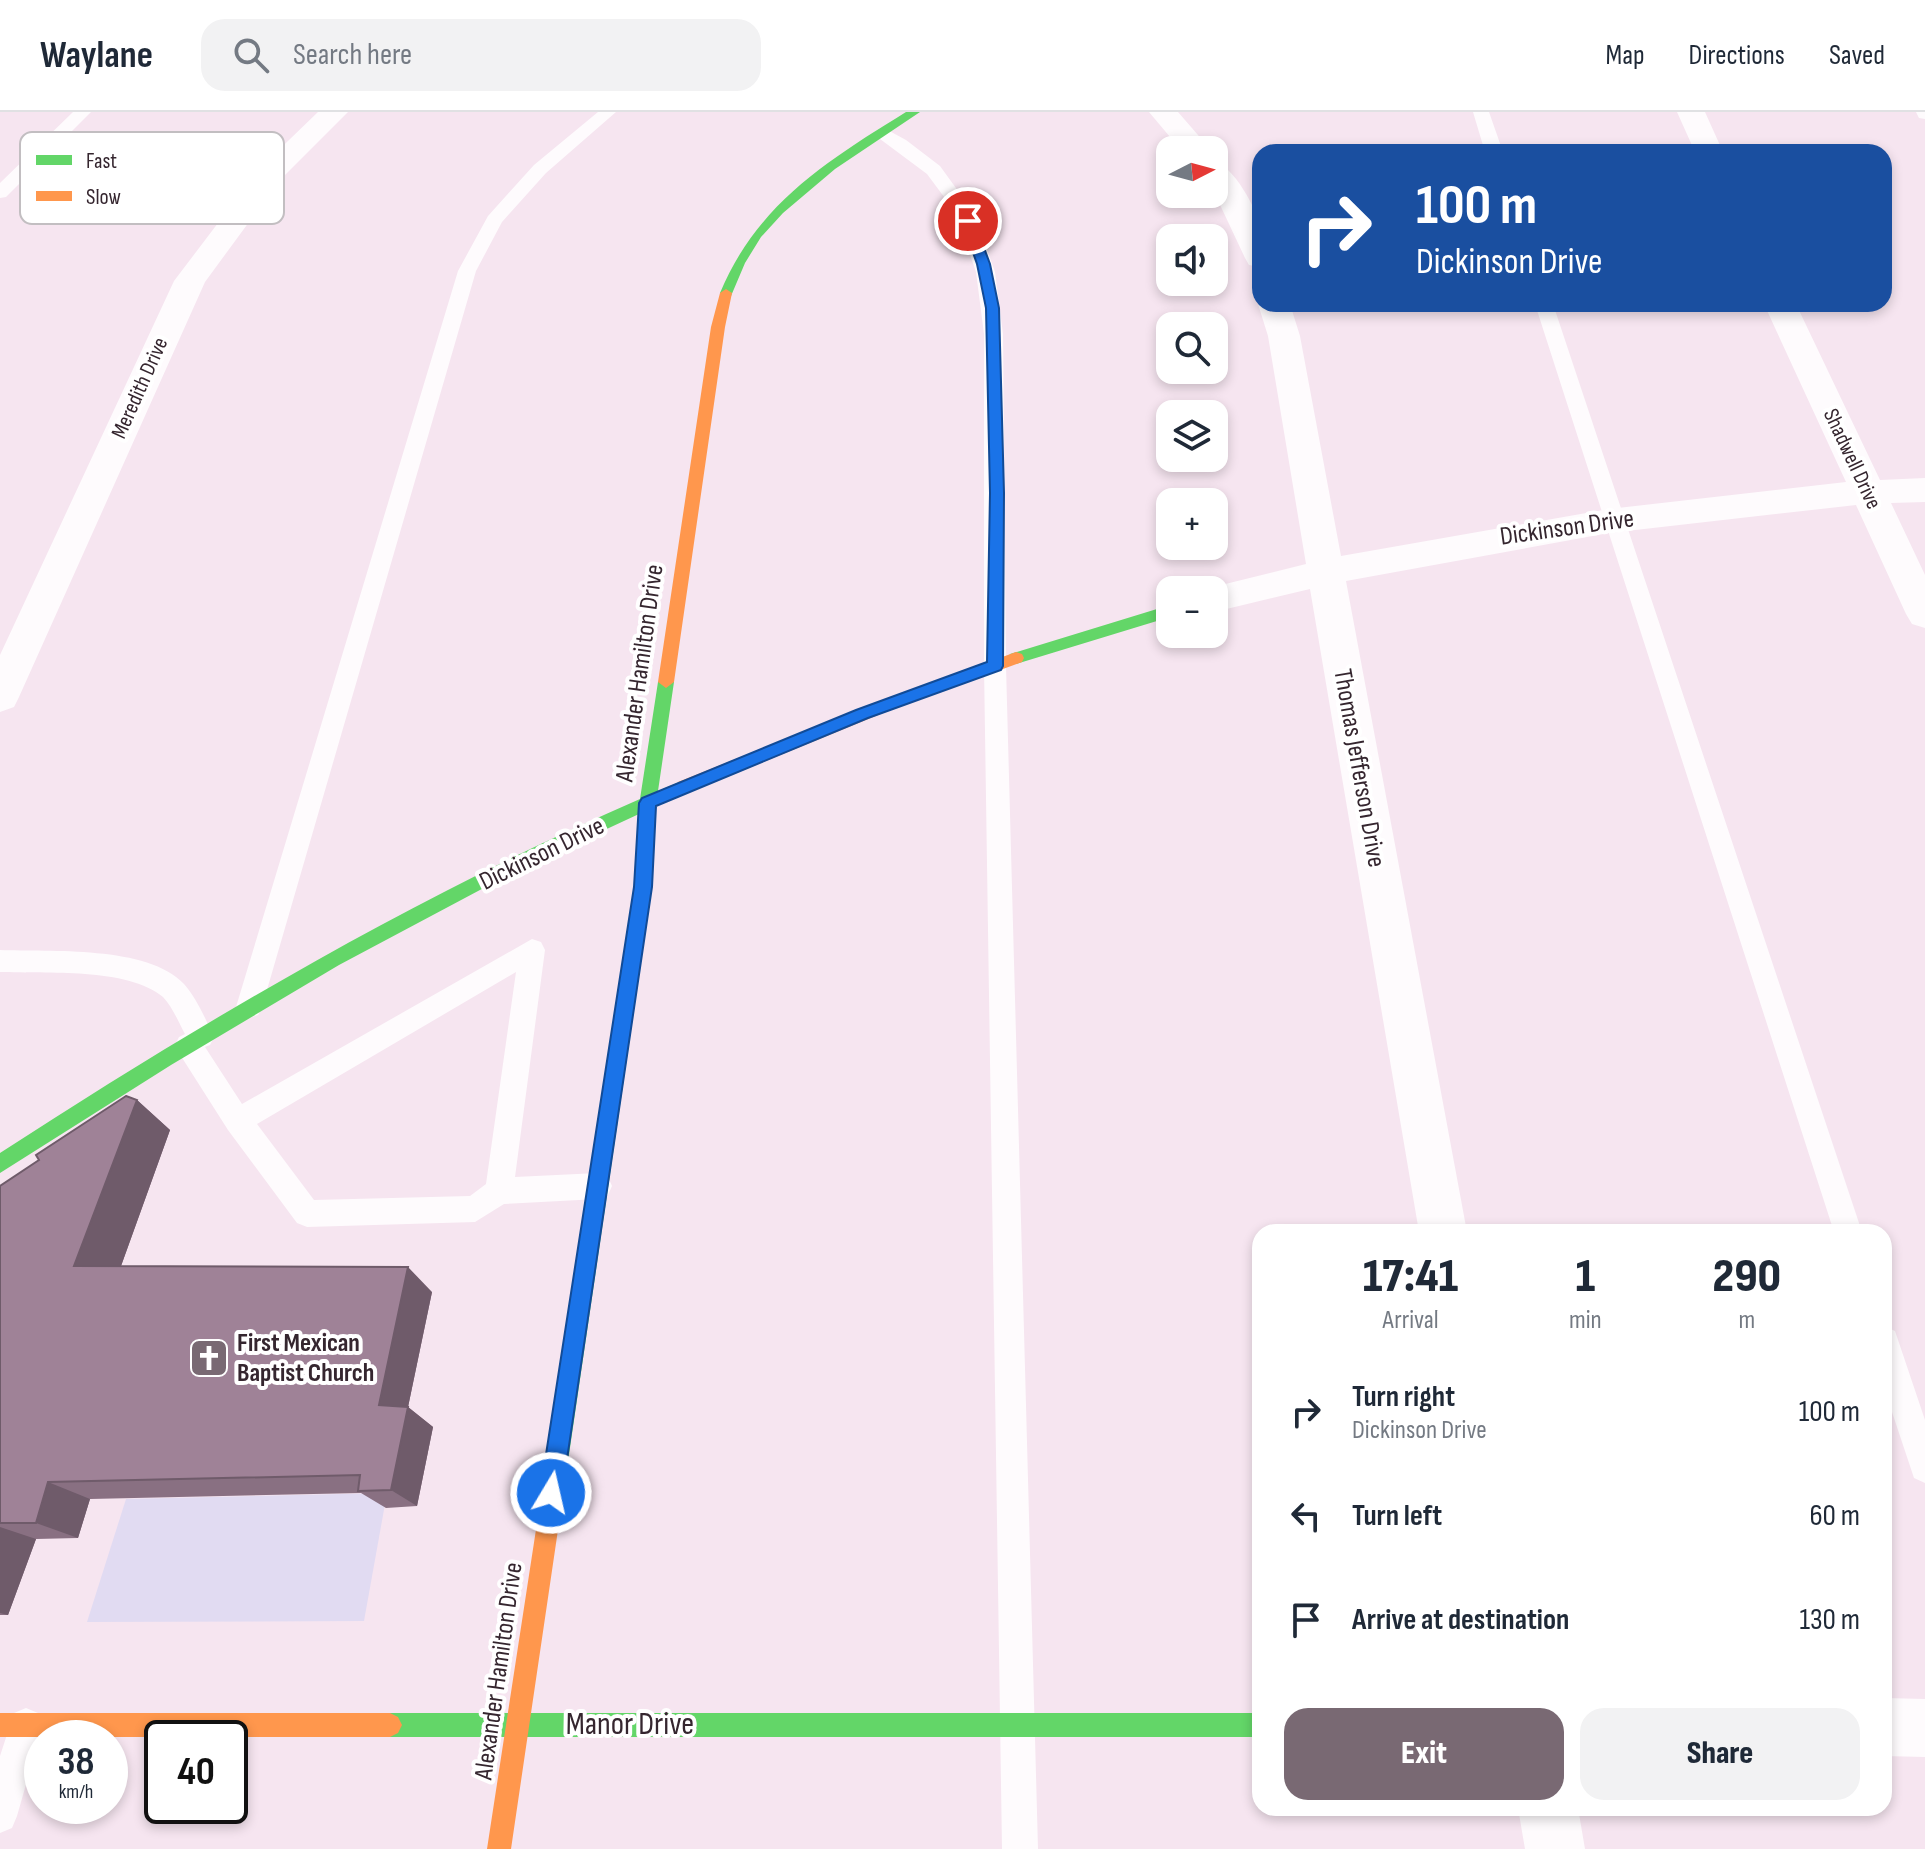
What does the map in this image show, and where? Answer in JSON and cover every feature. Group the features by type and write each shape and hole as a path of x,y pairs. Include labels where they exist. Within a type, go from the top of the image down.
{"street":[{"name":"Meredith Drive","path":"284,160 334,112"},
{"name":"Alexander Hamilton Drive","path":"499,1849 643,887 648,803 718,327 731,277 772,216 838,159 914,112"},
{"path":"1163,112 1184,136"},
{"path":"1691,112 1705,144"},
{"path":"1228,190 1252,241"},
{"name":"Meredith Drive","path":"0,697 190,281 232,224"},
{"name":"Thomas Jefferson Drive","path":"1276,312 1284,336 1442,1224"},
{"name":"Shadwell Drive","path":"1784,312 1925,614"},
{"name":"Dickinson Drive","path":"1228,596 1513,535 1867,491 1925,490"},
{"name":"Dickinson Drive","path":"0,1164 249,1007 549,847 862,714 995,666 1156,615"},
{"name":"Manor Drive","path":"13,1725 1252,1725"},
{"path":"1892,1727 1925,1728"},
{"path":"1549,1816 1555,1849"}],"lane":[{"path":"60,132 83,112"},
{"path":"249,1007 467,271 494,220 540,169 608,112"},
{"path":"1481,112 1491,144"},
{"path":"882,132 921,157 948,187 968,221 983,264 993,308 997,493 995,666 1020,1849"},
{"path":"0,193 20,172"},
{"path":"1547,312 1845,1224"},
{"path":"238,1121 532,950 499,1191"},
{"path":"0,961 86,964 145,972 174,991 194,1041 238,1121 307,1214 475,1209 499,1191 598,1186"},
{"path":"1892,1366 1925,1467"},
{"path":"0,1816 13,1725"}],"shaded area":[{"path":"387,1493 364,1621 87,1622 126,1499"}],"building":[{"name":"First Mexican Baptist Church","path":"126,1096 137,1100 74,1266 408,1267 379,1405 408,1407 391,1490 358,1491 360,1475 48,1482 36,1523 0,1523 0,1186 39,1160 36,1155"}],"traffic: fast":[{"path":"726,293 756,235 778,210 831,166 914,112"},
{"path":"1016,658 1156,615"},
{"path":"548,1523 643,887 648,803 666,682"},
{"path":"0,1164 164,1059 333,959 506,868 684,787"},
{"path":"390,1725 1252,1725"}],"traffic: slow":[{"path":"666,682 718,327 726,293"},
{"path":"684,787 877,709 1016,658"},
{"path":"499,1849 548,1523"},
{"path":"0,1725 390,1725"}],"place":[{"name":"First Mexican Baptist Church","path":"209,1358"}],"route":[{"path":"551,1493 643,887 648,803 862,714 995,666 997,493 993,308 983,264 968,221"}]}
